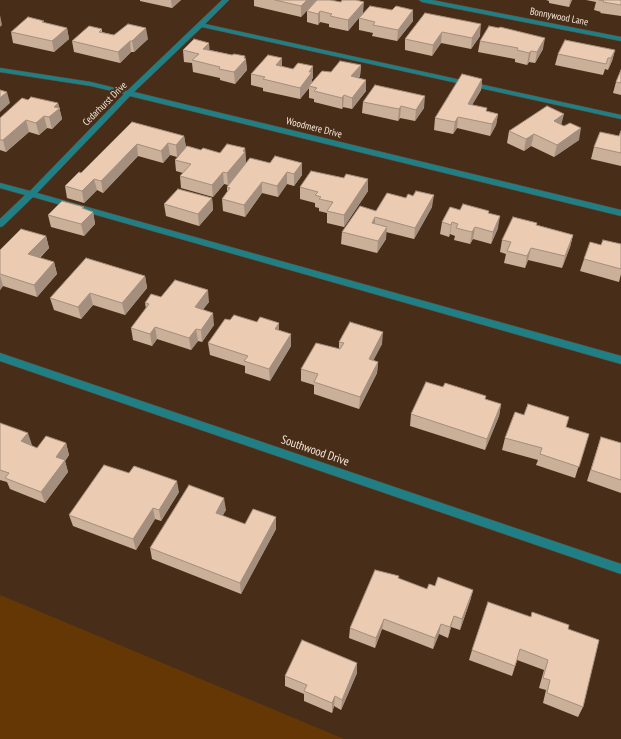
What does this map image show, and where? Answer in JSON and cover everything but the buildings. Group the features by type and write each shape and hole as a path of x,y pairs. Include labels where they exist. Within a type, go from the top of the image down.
{"street":[{"name":"Cedarhurst Drive","path":"0,224 129,93 226,0"},
{"name":"Bonnywood Lane","path":"422,0 621,39"},
{"path":"201,25 621,117"},
{"name":"Woodmere Drive","path":"0,70 91,84 621,213"},
{"path":"0,185 621,360"},
{"name":"Southwood Drive","path":"0,357 621,569"}],"shaded area":[{"path":"0,595 344,739 0,739"}]}
